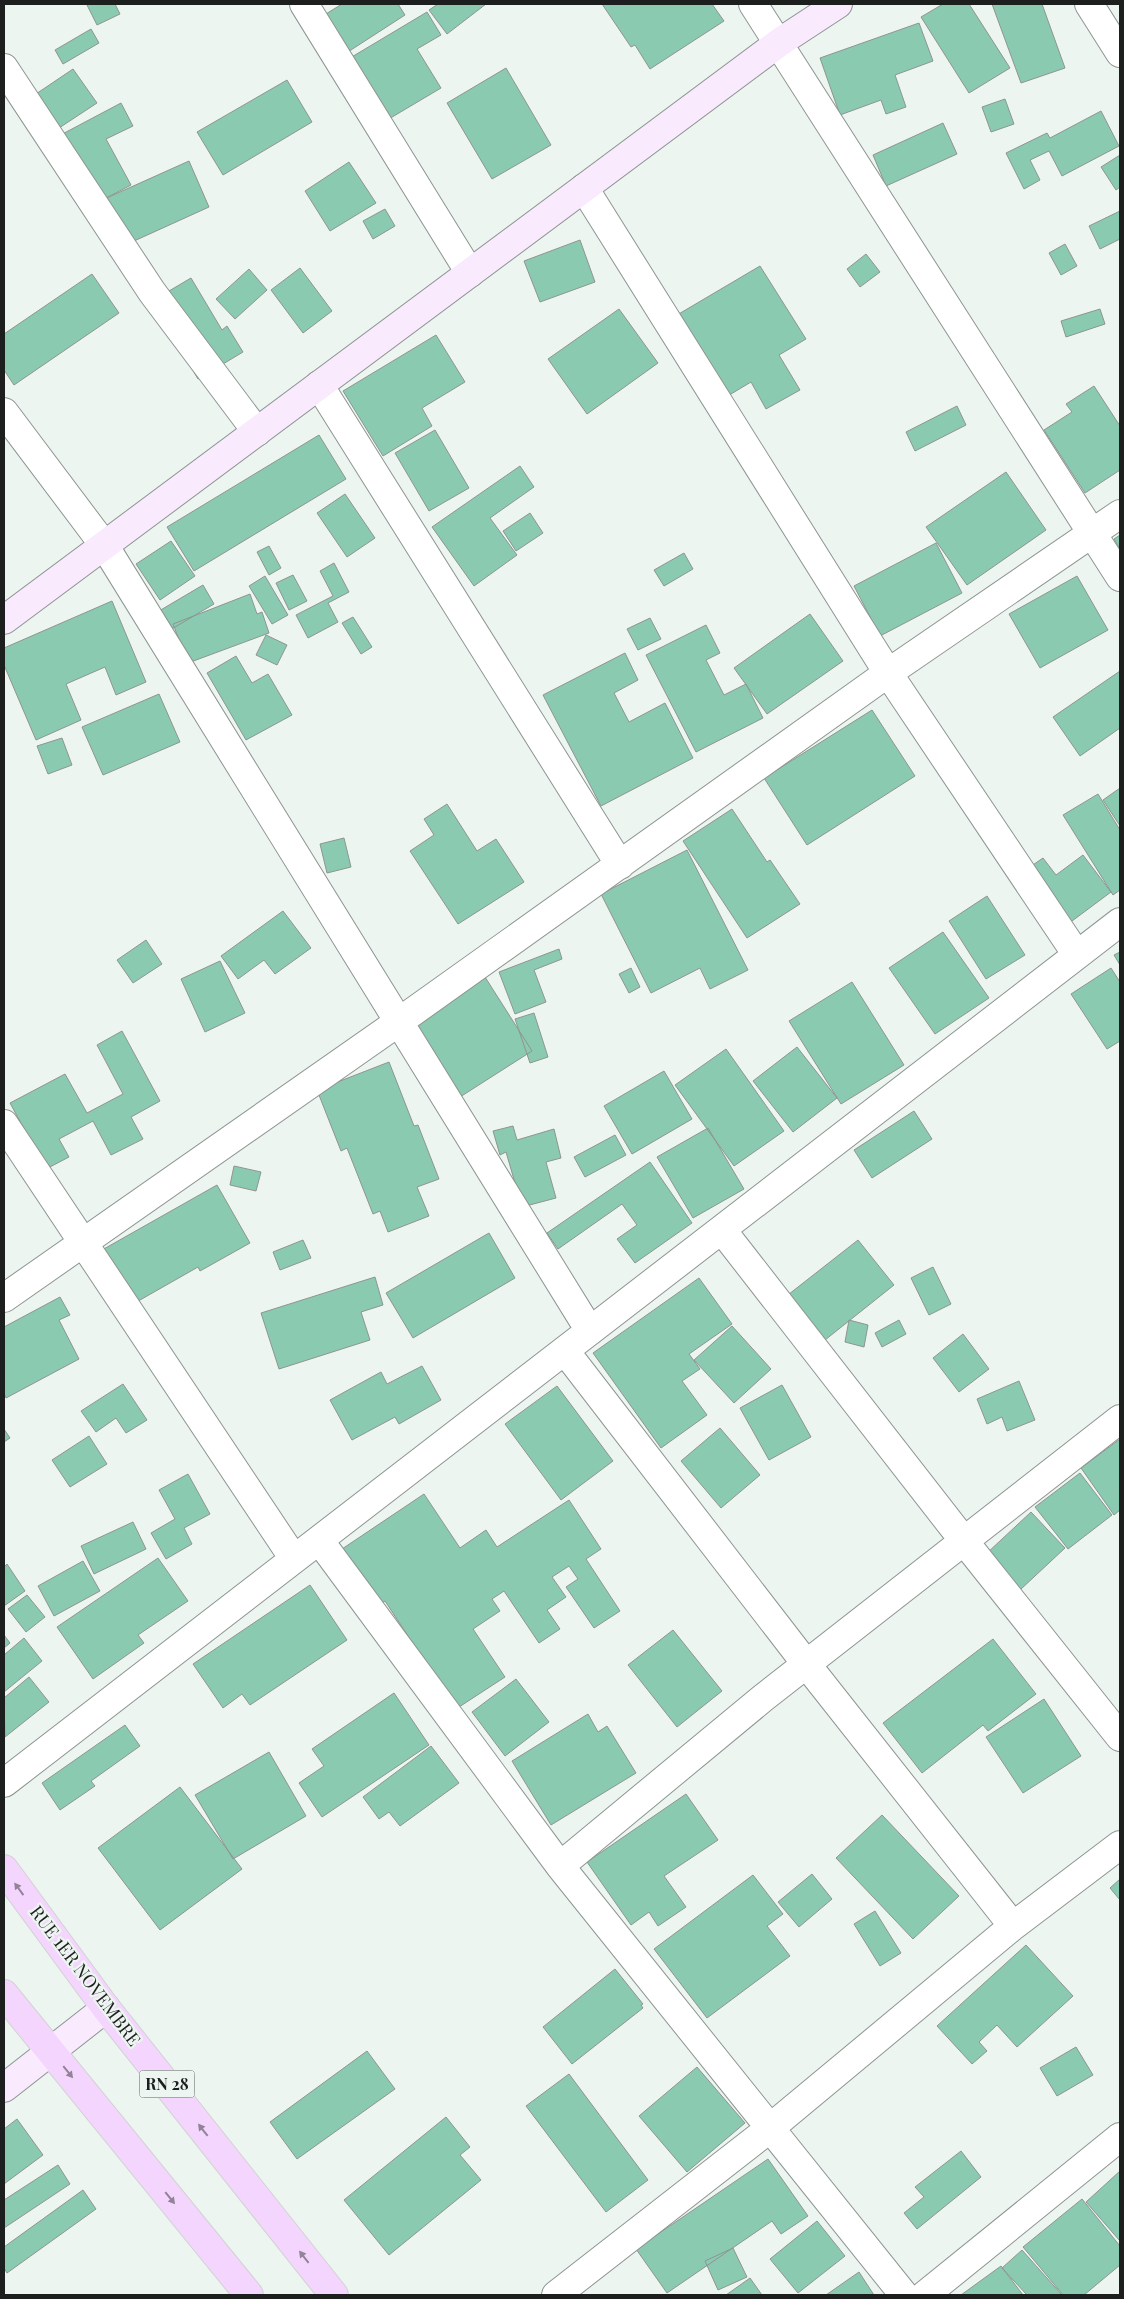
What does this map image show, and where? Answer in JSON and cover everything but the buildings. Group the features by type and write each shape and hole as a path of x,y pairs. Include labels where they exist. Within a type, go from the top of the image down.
{"main road":[{"name":"RUE 1ER NOVEMBRE","path":"4,1869 106,2008 334,2295"},
{"path":"4,1994 249,2295"}],"street":[{"path":"304,4 470,273"},
{"path":"753,4 780,42 1120,578"},
{"path":"4,620 780,42 838,4"},
{"path":"1089,4 1120,53"},
{"path":"4,68 152,292 257,432"},
{"path":"584,188 888,673 1077,955"},
{"path":"319,385 620,865"},
{"path":"4,412 104,545 590,1331"},
{"path":"4,1298 400,1022 888,673 1120,514"},
{"path":"4,1783 1120,922"},
{"path":"4,1124 294,1559"},
{"path":"722,1230 964,1541 1120,1737"},
{"path":"565,1351 807,1665 1013,1926"},
{"path":"560,1866 807,1665 1120,1419"},
{"path":"319,1540 560,1866 904,2295"},
{"path":"556,2295 769,2129 1013,1926 1120,1846"},
{"path":"4,2088 106,2008"},
{"path":"925,2295 1120,2137"}]}
